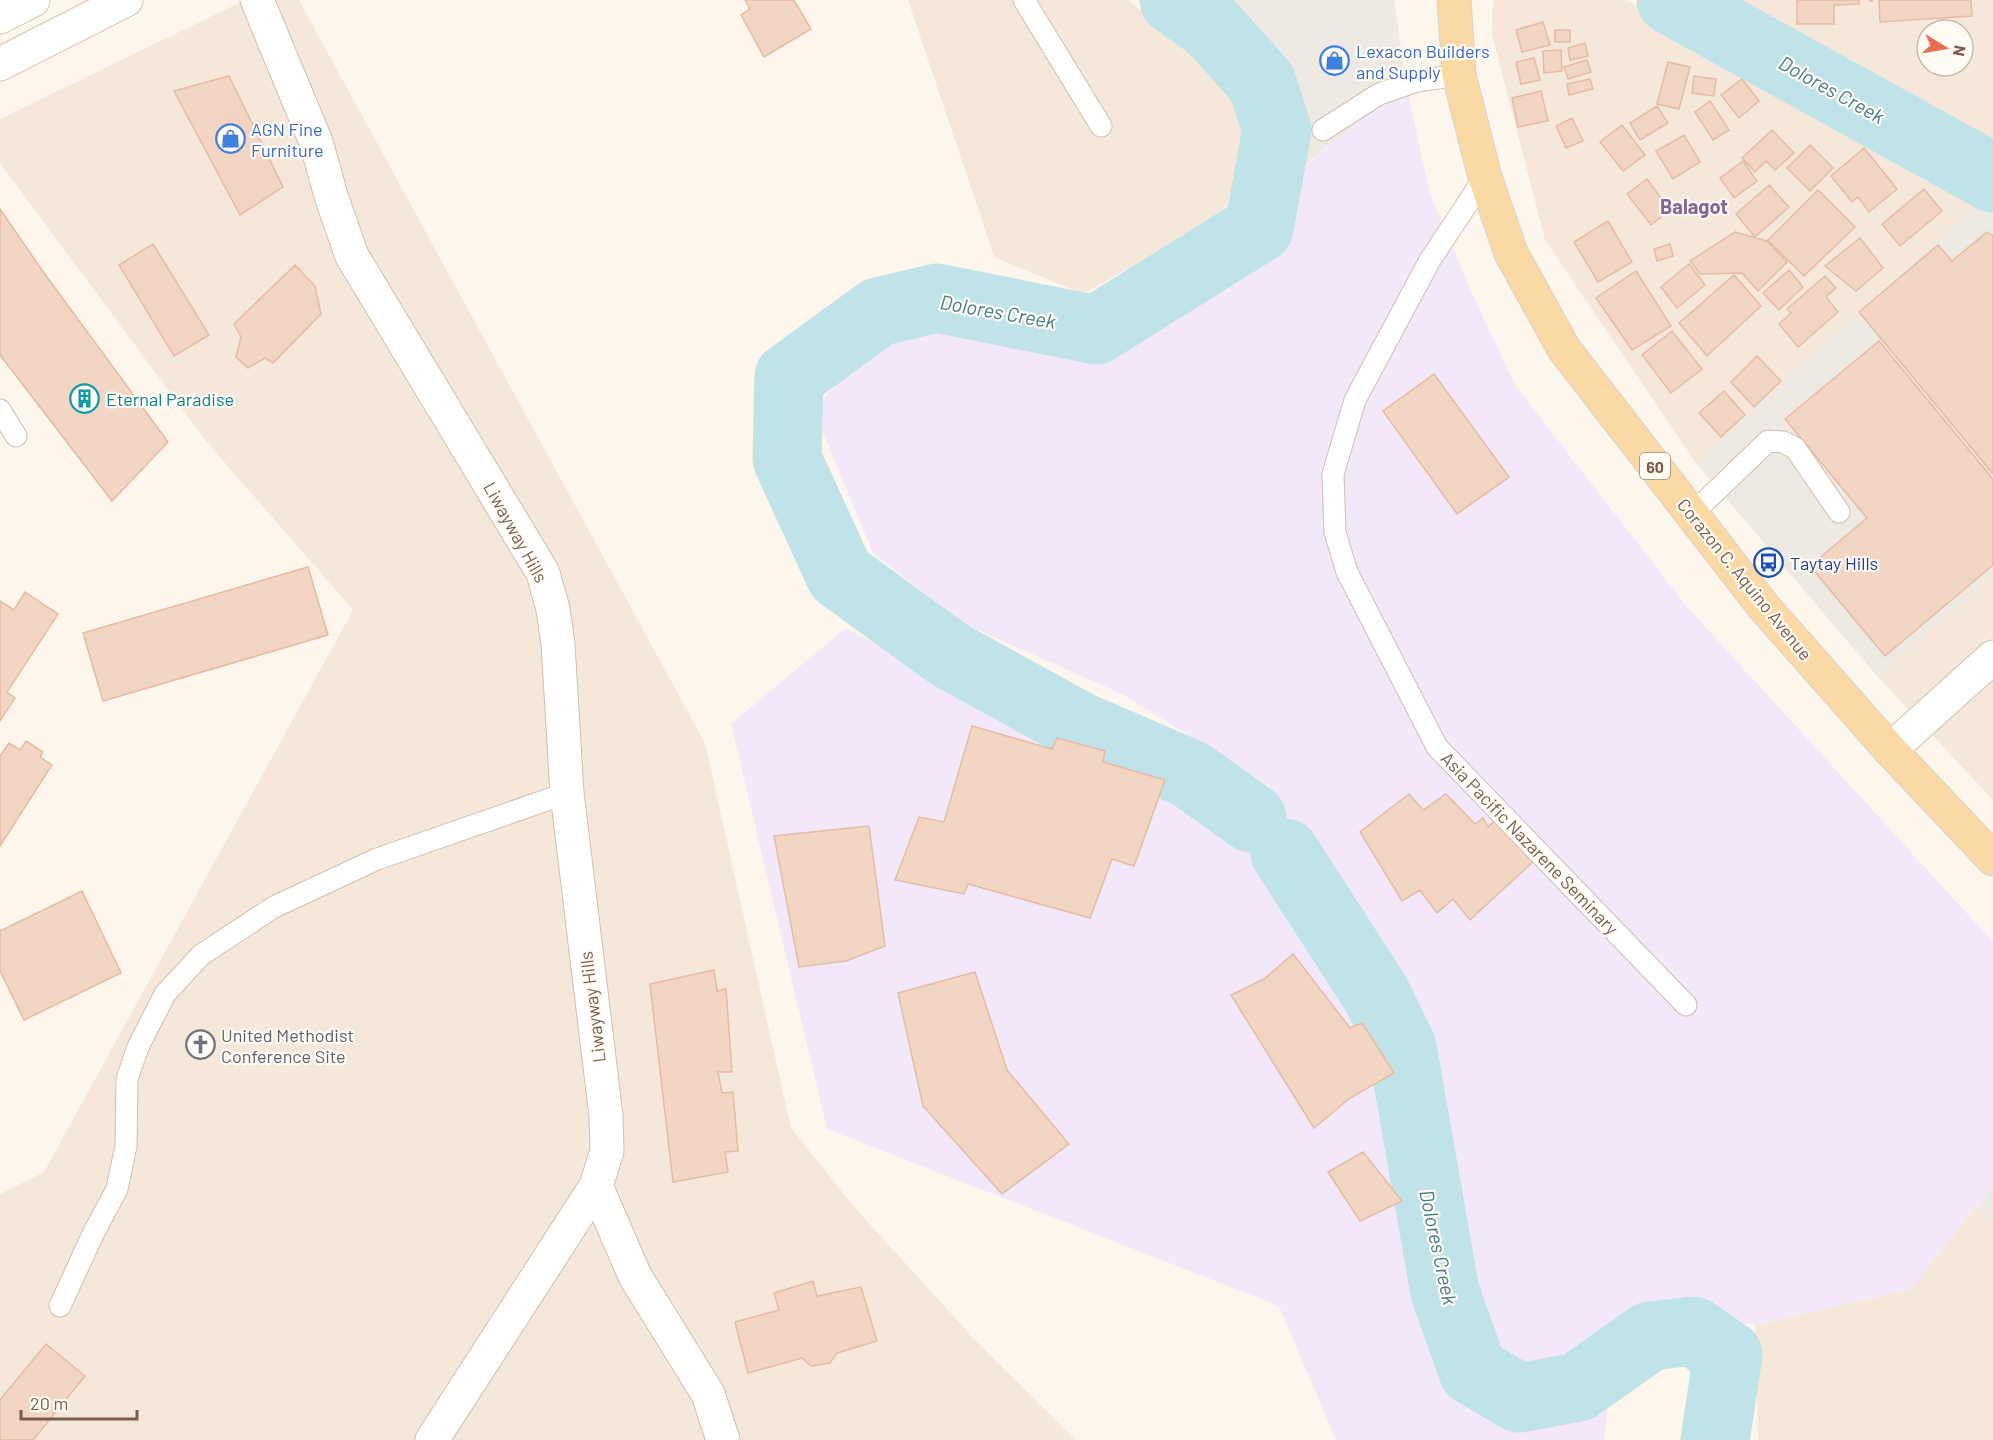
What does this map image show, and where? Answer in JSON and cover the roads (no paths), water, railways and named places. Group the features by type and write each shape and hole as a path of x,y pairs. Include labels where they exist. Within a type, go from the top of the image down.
{"main road":[{"name":"Corazon C. Aquino Avenue","path":"1454,0 1459,75 1485,177 1511,253 1564,349 1763,606 1890,750 1993,860"}],"street":[{"path":"0,17 33,0"},
{"path":"0,64 126,0"},
{"name":"Liwayway Hills","path":"257,0 316,142 332,199 352,256 543,573 553,609 558,644 567,793 606,1116 607,1151 596,1186 432,1440"},
{"path":"1890,750 1993,657"},
{"path":"596,1186 635,1276 708,1394 723,1440"}],"lane":[{"path":"1024,0 1101,126"},
{"path":"1323,130 1379,94 1417,81 1459,75"},
{"name":"Asia Pacific Nazarene Seminary","path":"1485,177 1430,260 1355,400 1333,474 1335,532 1347,572 1437,747 1686,1005"},
{"path":"0,410 16,436"},
{"path":"1692,514 1768,441 1783,442 1795,448 1839,512"},
{"path":"60,1306 94,1232 117,1189 126,1146 127,1079 138,1047 165,994 201,954 274,907 378,859 567,793"}],"waterway":[{"name":"Dolores Creek","path":"1174,0 1213,28 1262,83 1277,130 1259,228 1096,330 937,298 878,312 789,377 787,459 840,575 950,655 1081,727 1190,774 1252,818"},
{"name":"Dolores Creek","path":"1671,0 1993,178"},
{"name":"Dolores Creek","path":"1285,853 1376,994 1402,1047 1445,1292 1473,1371 1519,1398 1578,1387 1650,1336 1693,1331 1728,1355 1715,1440"}],"place":[{"name":"Lexacon Builders and Supply","path":"1335,61"},
{"name":"AGN Fine Furniture","path":"230,139"},
{"name":"Eternal Paradise","path":"85,399"},
{"name":"Taytay Hills","path":"1769,563"},
{"name":"United Methodist Conference Site","path":"200,1045"}],"district":[{"name":"Balagot","path":"1694,206"}]}
